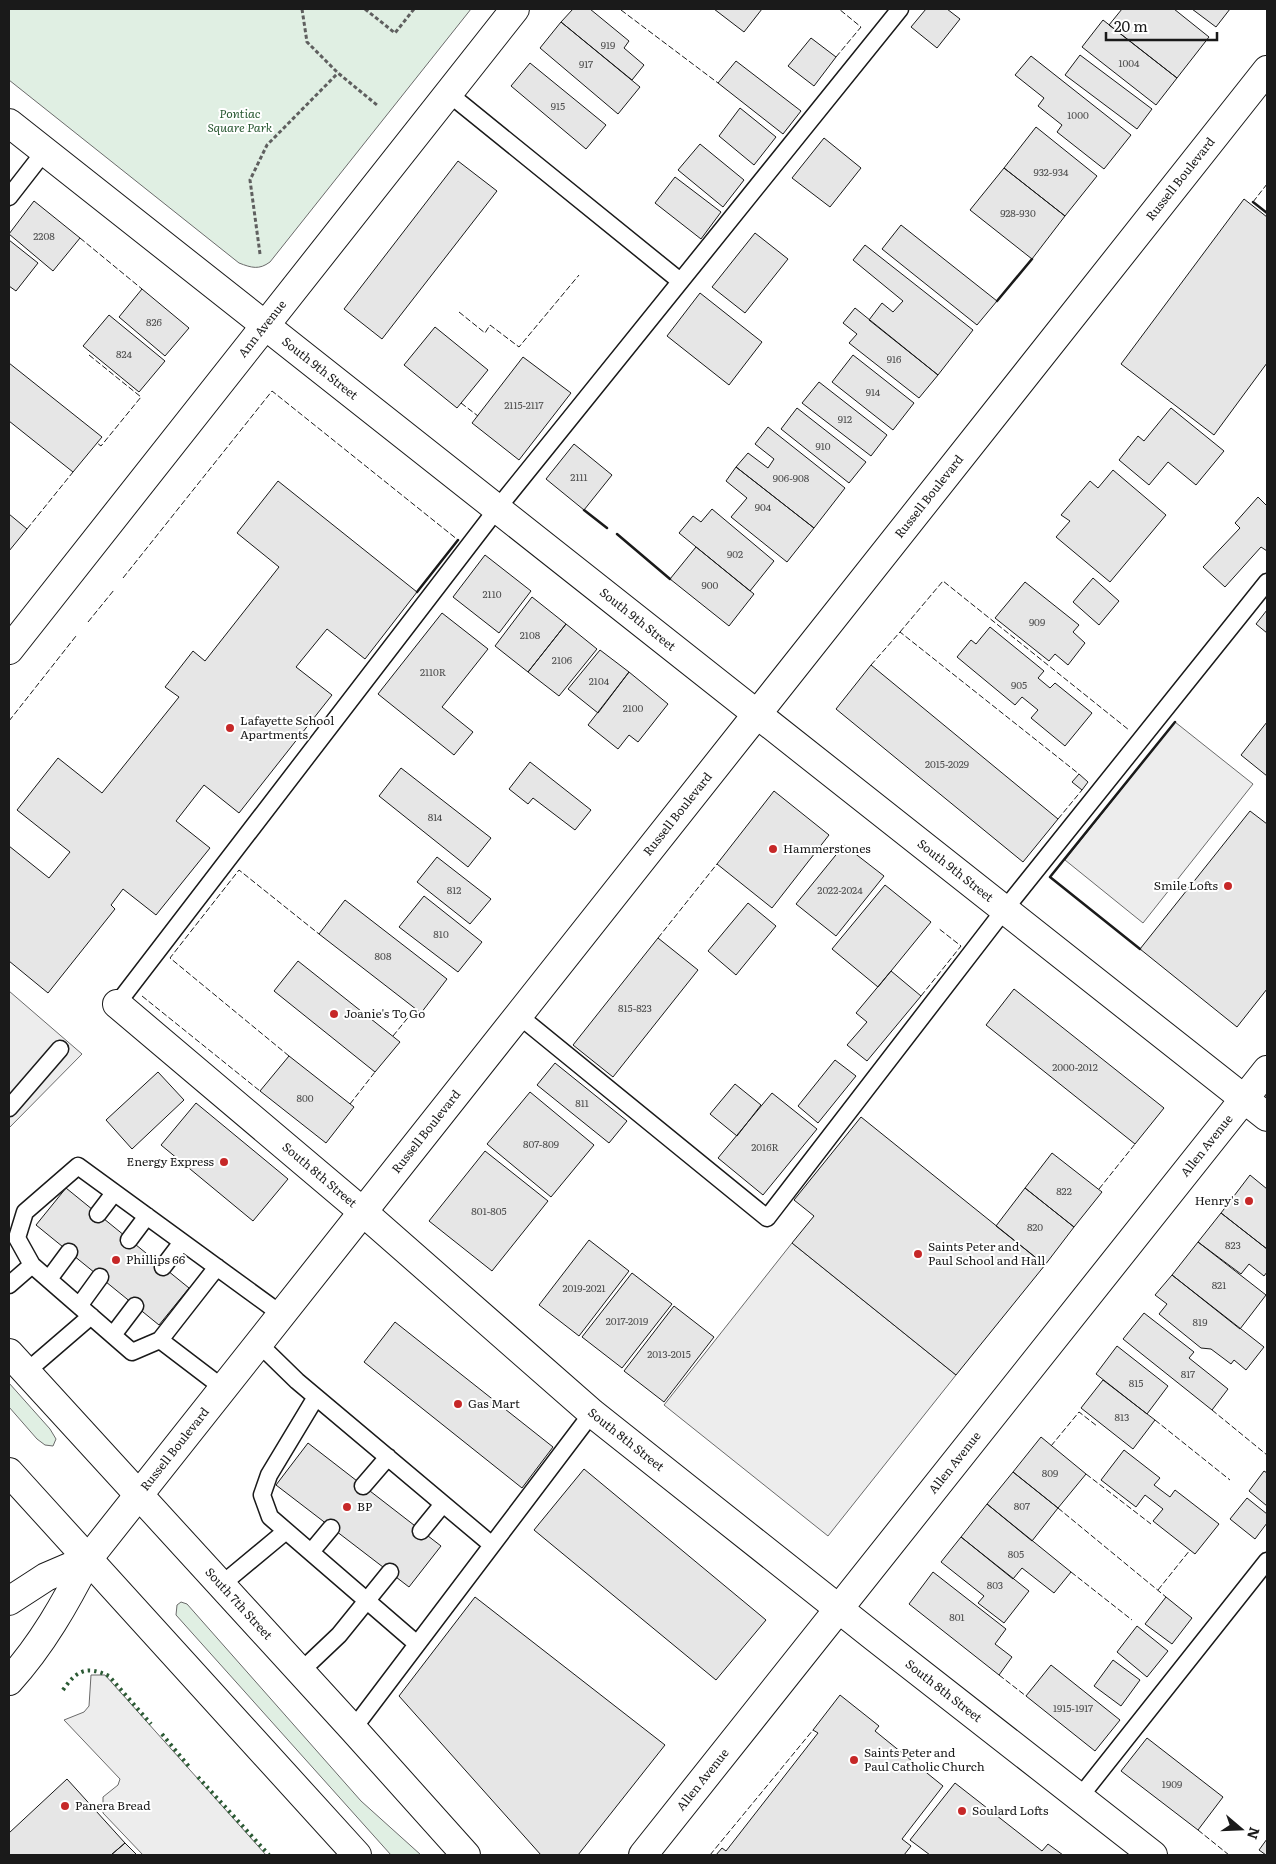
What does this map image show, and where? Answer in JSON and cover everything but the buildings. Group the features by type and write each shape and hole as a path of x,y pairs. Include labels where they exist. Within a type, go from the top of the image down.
{"street":[{"name":"Ann Avenue","path":"9,650 515,9"},
{"name":"Russell Boulevard","path":"9,1681 66,1603 88,1559 138,1494 1267,70"},
{"name":"South 9th Street","path":"9,123 1267,1117"},
{"name":"South 8th Street","path":"116,1004 363,1212 592,1413 1153,1855"},
{"name":"Allen Avenue","path":"643,1855 1267,1070"},
{"name":"South 7th Street","path":"17,1363 466,1855"},
{"path":"9,1472 356,1855"},
{"name":"Russell Boulevard","path":"9,1601 46,1578 88,1559"}],"lane":[{"path":"116,1004 497,509 900,9"},
{"path":"448,94 680,281"},
{"path":"9,197 44,152"},
{"path":"518,1016 767,1218 1005,909 1267,582"},
{"path":"9,1108 60,1050"},
{"path":"217,1267 160,1340 132,1352 32,1265 17,1238 25,1212 78,1166 217,1267 281,1314"},
{"path":"98,1214 114,1192"},
{"path":"129,1240 147,1216"},
{"path":"163,1267 182,1242"},
{"path":"49,1279 70,1252"},
{"path":"9,1285 32,1265"},
{"path":"17,1363 85,1311 100,1277"},
{"path":"113,1335 135,1306"},
{"path":"160,1340 223,1388"},
{"path":"258,1343 316,1397 492,1545"},
{"path":"316,1397 269,1475 262,1495 270,1517 417,1644"},
{"path":"353,1729 592,1413"},
{"path":"363,1486 388,1457"},
{"path":"422,1531 443,1504"},
{"path":"311,1552 331,1528"},
{"path":"221,1585 286,1531"},
{"path":"1079,1798 1267,1561"},
{"path":"300,1672 339,1635 390,1572"}],"path":[{"path":"302,9 307,42 338,73 377,105"},
{"path":"365,9 395,33 414,9"},
{"path":"260,254 250,180 267,145 338,73"}],"green space":[{"name":"Pontiac Square Park","path":"9,9 471,9 270,262 255,267 239,263 9,80"},
{"path":"9,1383 50,1429 56,1439 53,1446 45,1445 37,1439 9,1407"},
{"path":"181,1602 187,1604 361,1801 421,1855 391,1855 176,1615 177,1605"}],"shaded area":[{"path":"1175,722 1253,784 1143,923 1065,860"},
{"path":"9,991 82,1054 9,1128"},
{"path":"792,1243 956,1375 828,1536 664,1405"},
{"path":"91,1675 105,1675 266,1855 143,1855 103,1813 103,1797 118,1785 120,1779 64,1720 84,1712 89,1706"}],"hedge":[{"path":"63,1690 72,1678 82,1672 94,1671 109,1676 151,1724"},
{"path":"162,1734 191,1769"},
{"path":"198,1777 269,1855"}],"fence":[{"path":"836,57 861,27 839,9"},
{"path":"621,10 718,83"},
{"path":"1253,202 1267,184"},
{"path":"80,238 142,289"},
{"path":"459,312 485,333 490,325 519,347 579,275"},
{"path":"89,355 141,397 101,446 97,443"},
{"path":"123,578 272,391 458,540"},
{"path":"461,403 478,416"},
{"path":"27,529 73,472"},
{"path":"900,632 943,581 1129,730"},
{"path":"88,622 114,590"},
{"path":"871,665 900,632 1079,774"},
{"path":"9,721 76,636"},
{"path":"1058,819 1082,790"},
{"path":"658,938 717,864"},
{"path":"289,1056 170,958 239,870 319,934"},
{"path":"921,996 961,946 938,928"},
{"path":"142,996 260,1091"},
{"path":"393,1036 415,1009"},
{"path":"350,1104 375,1072"},
{"path":"1099,1189 1135,1144"},
{"path":"1212,1410 1267,1455"},
{"path":"1051,1446 1079,1412 1097,1426"},
{"path":"1155,1420 1230,1480"},
{"path":"1086,1474 1151,1524"},
{"path":"1058,1508 1166,1597"},
{"path":"1158,1590 1190,1550"},
{"path":"1071,1572 1132,1620"},
{"path":"999,1675 1026,1696"},
{"path":"710,1855 813,1730"},
{"path":"1198,1830 1229,1855"}],"wall":[{"path":"1253,202 1267,213"},
{"path":"997,301 1032,259"},
{"path":"584,510 607,528"},
{"path":"617,534 670,579"},
{"path":"417,592 458,540"},
{"path":"1140,949 1050,877 1175,722"}],"place":[{"name":"Lafayette School Apartments","path":"230,728"},
{"name":"Hammerstones","path":"773,849"},
{"name":"Smile Lofts","path":"1228,886"},
{"name":"Joanie's To Go","path":"334,1014"},
{"name":"Energy Express","path":"224,1162"},
{"name":"Henry's","path":"1249,1201"},
{"name":"Saints Peter and Paul School and Hall","path":"918,1254"},
{"name":"Phillips 66","path":"116,1260"},
{"name":"Gas Mart","path":"458,1404"},
{"name":"BP","path":"347,1507"},
{"name":"Saints Peter and Paul Catholic Church","path":"854,1760"},
{"name":"Panera Bread","path":"65,1806"},
{"name":"Soulard Lofts","path":"962,1811"}]}
